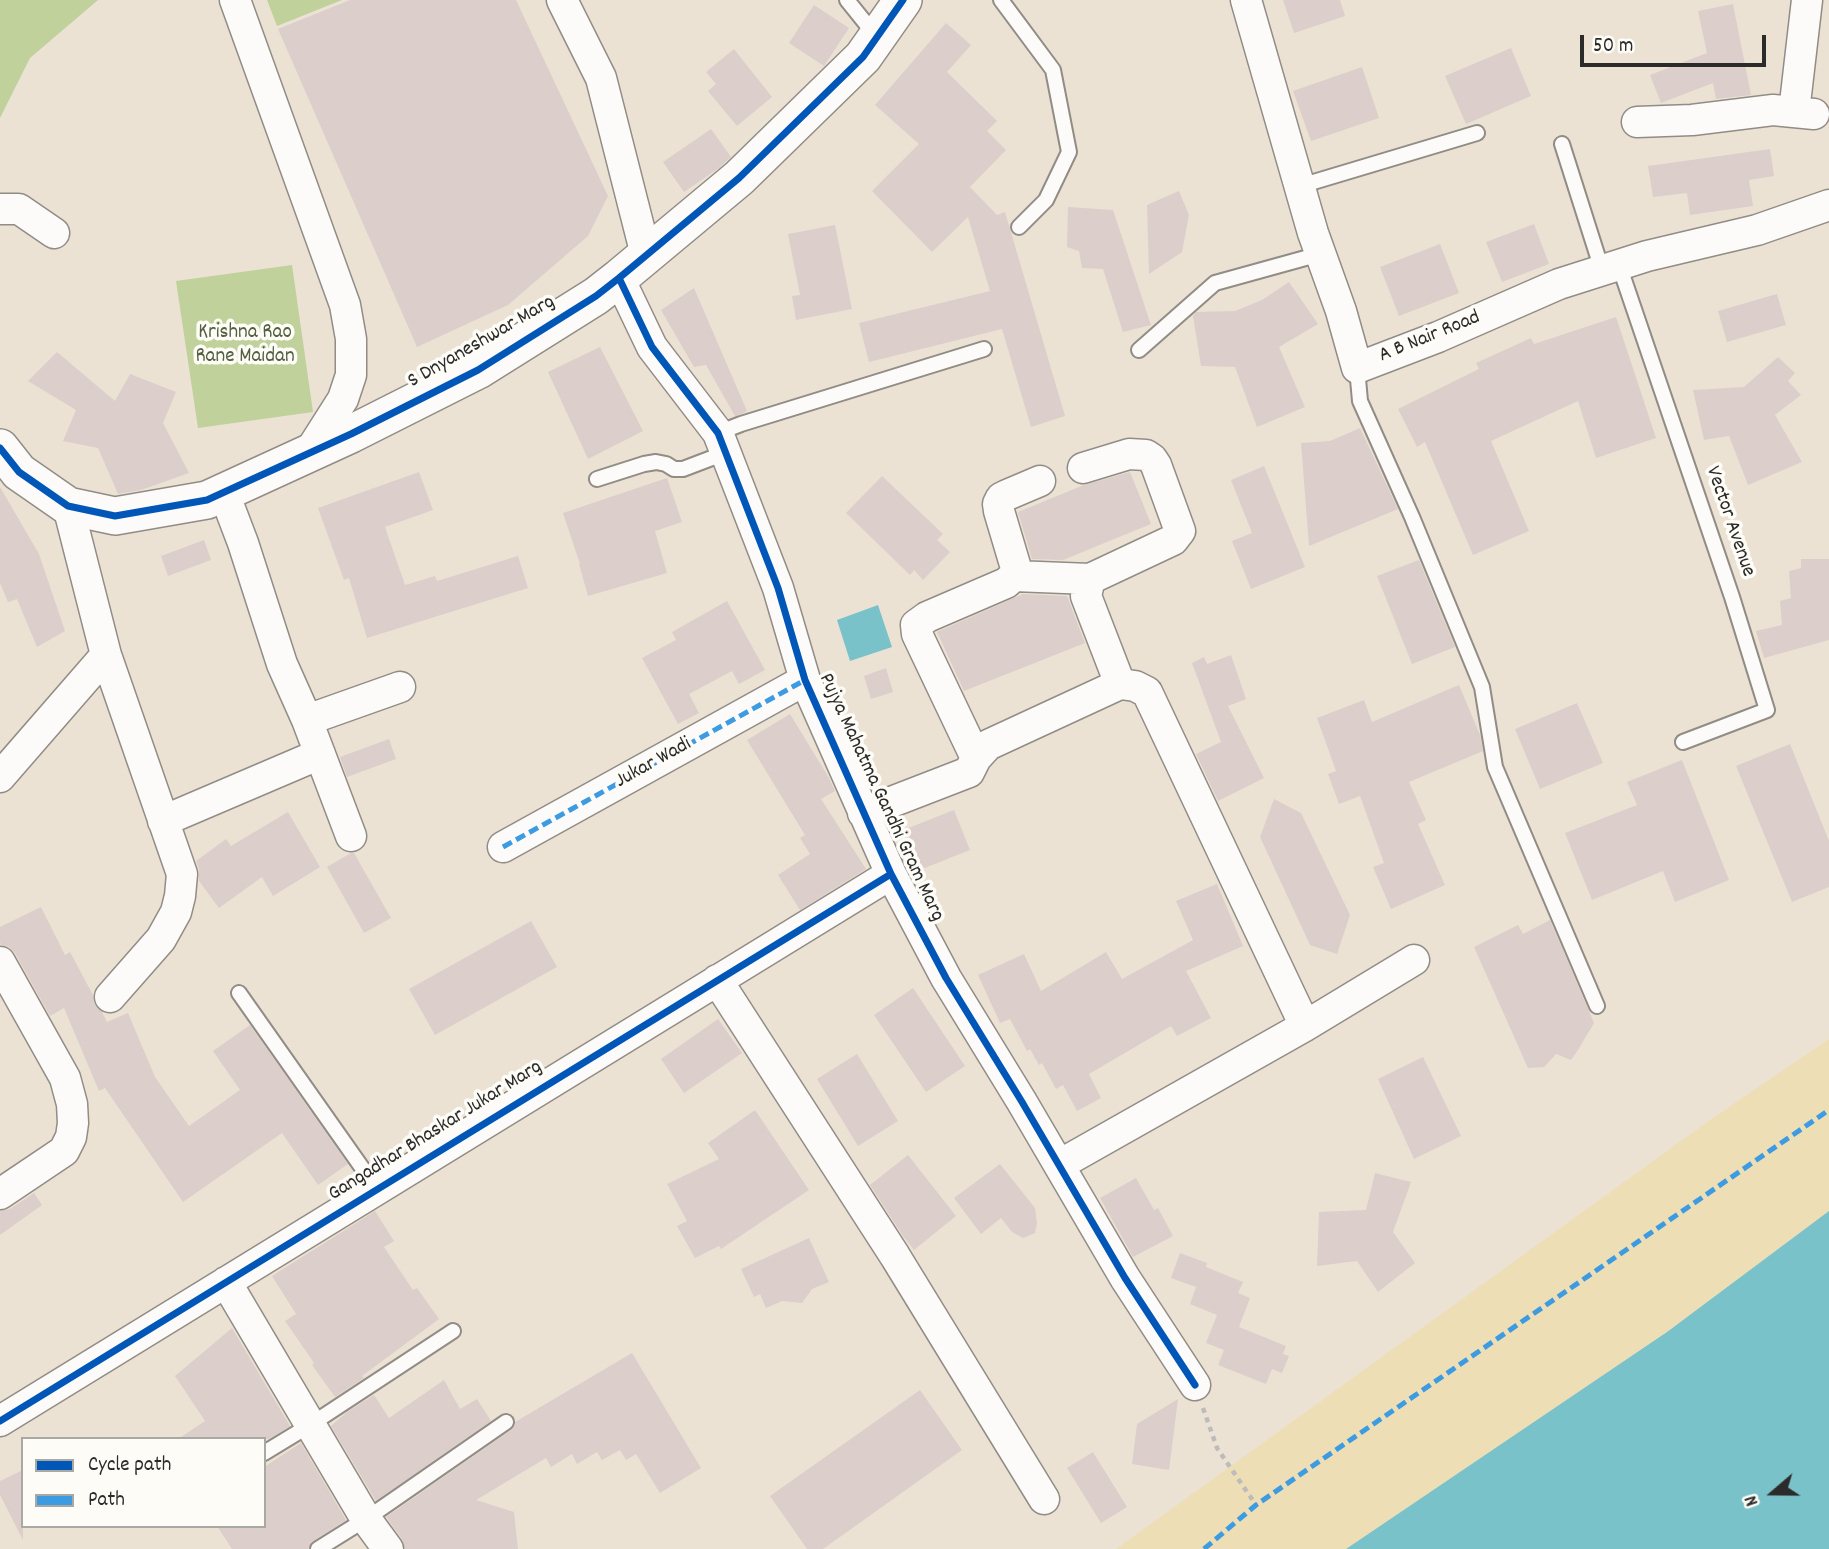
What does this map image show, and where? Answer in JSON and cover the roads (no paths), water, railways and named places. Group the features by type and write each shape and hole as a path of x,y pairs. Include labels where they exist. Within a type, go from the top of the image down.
{"street":[{"path":"235,0 345,305 351,339 351,375 343,398 308,454"},
{"name":"Pujya Mahatma Gandhi Gram Marg","path":"562,0 601,78 633,267 652,347 722,443 778,588 805,680 863,814 891,874 946,978 1022,1101 1125,1278 1195,1385"},
{"name":"S Dnyaneshwar Marg","path":"0,448 19,472 68,506 115,516 207,500 308,454 478,370 596,296 739,177 863,57 903,0"},
{"name":"A B Nair Road","path":"1247,0 1320,254 1341,311 1357,368 1438,337 1559,284 1647,256 1756,230 1829,205"},
{"path":"1637,122 1692,120 1773,110 1804,113 1807,0"},
{"path":"0,209 19,209 54,233"},
{"path":"1014,576 1090,579 1173,540 1180,531 1156,465 1146,455 1129,454 1083,468"},
{"path":"976,758 917,634 916,625 927,617 1006,583 1014,576 1016,568 998,504 1001,498 1040,481"},
{"path":"224,493 262,597 282,664 307,720 351,836"},
{"path":"68,506 106,655 182,874 176,912 161,939 110,997"},
{"path":"1090,579 1086,596 1089,607 1120,684"},
{"path":"0,777 106,655"},
{"name":"Jukar Wadi","path":"503,847 805,680"},
{"path":"863,814 969,772 976,758 988,745 1120,684 1135,686 1147,692 1305,1026"},
{"path":"307,720 400,687"},
{"path":"163,821 320,754"},
{"name":"Gangadhar Bhaskar Jukar Marg","path":"0,1421 891,874"},
{"path":"1059,1165 1305,1026 1414,960"},
{"path":"0,962 65,1078 72,1104 73,1123 71,1138 64,1151 0,1194"},
{"path":"718,980 887,1245 1044,1499"},
{"path":"226,1282 366,1519 388,1549"}],"lane":[{"path":"848,0 877,37"},
{"path":"1001,0 1053,70 1069,152 1046,200 1018,227"},
{"path":"1300,187 1477,133"},
{"path":"1562,144 1610,268"},
{"path":"1139,350 1215,283 1320,254"},
{"name":"Vector Avenue","path":"1610,268 1732,597 1767,710 1683,742"},
{"path":"597,480 643,464 666,464 674,469 683,469 722,443 741,424 984,349"},
{"path":"1357,368 1360,401 1412,517 1482,687 1495,767 1597,1006"},
{"path":"239,993 377,1189"},
{"path":"266,1452 453,1331"},
{"path":"318,1549 506,1422"}],"water":[{"path":"878,605 892,647 850,661 837,620"},
{"path":"1829,1211 1829,1549 1346,1549 1667,1332"}],"park label":[{"name":"Krishna Rao Rane Maidan","path":"245,346"}]}
